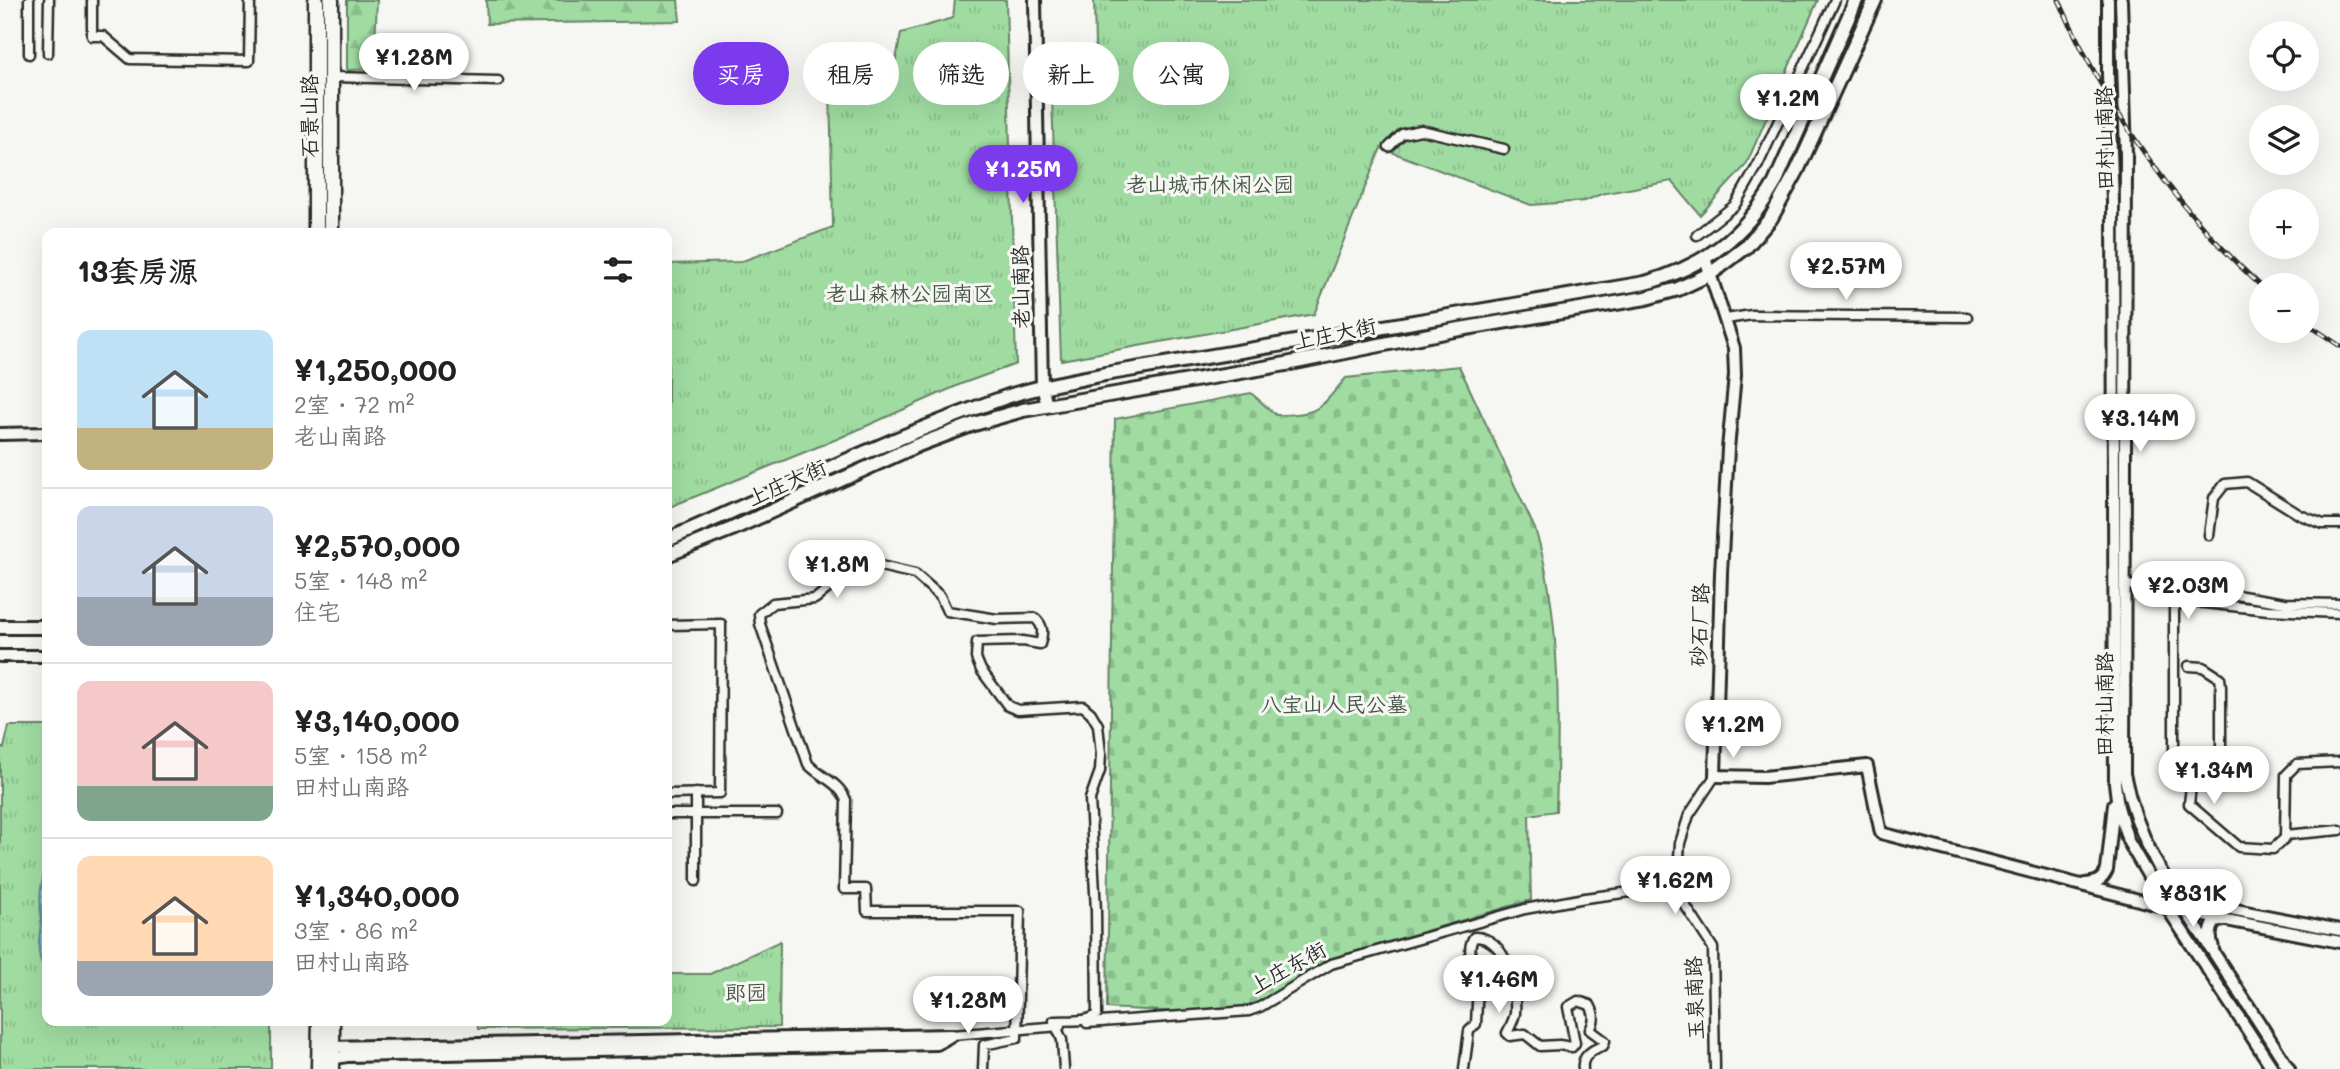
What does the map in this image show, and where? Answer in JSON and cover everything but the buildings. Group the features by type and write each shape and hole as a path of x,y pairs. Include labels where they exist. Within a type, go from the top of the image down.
{"highway":[{"name":"石景山路","path":"316,0 316,228"},
{"name":"石景山路","path":"331,0 331,228"},
{"path":"321,1026 326,1059"},
{"path":"326,1059 331,1026"}],"main road":[{"name":"老山南路","path":"1035,0 1042,387 1046,405"},
{"name":"上庄大街","path":"672,538 910,434 1042,387 1105,374 1645,284 1674,275 1722,246 1749,222 1760,208 1775,183 1856,0"},
{"name":"上庄大街","path":"672,553 918,445 974,424 1046,405 1286,364 1454,330 1646,298 1678,289 1710,274 1746,247 1771,218 1797,171 1875,0"},
{"name":"田村山南路","path":"2108,0 2113,202 2115,783 2118,807 2128,841 2166,906 2273,1069"},
{"name":"田村山南路","path":"2121,0 2126,155 2124,774 2131,805 2144,840 2182,908 2289,1069"},
{"name":"砂石厂路","path":"1705,258 1734,348 1735,375 1722,559 1715,776"},
{"path":"0,434 42,433"},
{"path":"0,627 42,627"},
{"path":"0,642 42,642"},
{"path":"0,656 42,656"},
{"path":"1715,776 1764,777 1867,766 1881,833 2166,906 2340,942"},
{"path":"2076,884 2096,883 2104,878 2115,783"},
{"path":"2182,908 2205,904 2340,930"},
{"path":"2215,954 2210,938 2212,927 2215,922 2227,919"},
{"name":"上庄东街","path":"326,1059 347,1056 937,1044 952,1035"}],"street":[{"path":"29,0 29,54"},
{"path":"48,53 49,0"},
{"path":"92,0 92,36 103,36 130,59 249,61 250,0"},
{"path":"1698,235 1735,205 1758,165 1835,0"},
{"path":"331,77 498,81"},
{"path":"1389,147 1402,134 1421,130 1504,149"},
{"path":"1726,319 1752,315 1967,317"},
{"path":"2209,535 2214,498 2225,484 2247,482 2300,515 2323,524 2340,524"},
{"path":"983,1069 984,1045 1017,1038 1020,911 867,911 866,889 844,889 845,800 841,789 817,774 808,764 760,624 759,614 773,603 815,599 852,572 872,564 915,574 940,596 947,611 997,619 1035,618 1041,624 1043,632 1040,644 1023,641 977,642 976,657 981,670 1008,706 1018,710 1083,706 1098,725 1100,771 1090,799 1096,911 1097,1014 1088,1020 1054,1021 1062,1040 1064,1069"},
{"path":"2124,585 2212,592 2285,603 2340,604"},
{"path":"2189,666 2203,667 2220,678 2221,755 2218,778 2211,784 2191,786 2176,778 2174,771 2174,608 2186,601 2268,610 2340,613"},
{"path":"672,625 721,624 720,793 672,794"},
{"path":"2191,786 2189,804 2239,848 2273,849 2285,835 2286,775 2297,764 2340,762"},
{"path":"1677,886 1680,842 1689,815 1715,776"},
{"path":"696,793 696,881"},
{"path":"672,814 777,814"},
{"path":"2285,835 2340,830"},
{"name":"上庄东街","path":"952,1035 1250,1011 1331,964 1525,909 1677,886"},
{"name":"玉泉南路","path":"1677,886 1681,899 1713,948 1715,1069"},
{"path":"1464,1069 1469,1031 1476,1024 1478,983 1484,979 1472,961 1470,950 1475,937 1499,948 1506,958 1511,974 1515,1015 1507,1034 1510,1036 1525,1034 1539,1046 1572,1047 1575,1043 1568,1007 1578,1001 1590,1005 1594,1011 1590,1030 1605,1041 1603,1046 1595,1048 1586,1056 1583,1069"}],"green space":[{"path":"347,0 377,0 374,69 347,70"},
{"path":"486,0 678,0 680,21 487,24"},
{"name":"老山森林公园南区","path":"955,0 1006,0 1007,42 913,42 913,105 1009,105 1016,364 961,384 837,439 672,506 672,264 740,262 833,227 830,105 899,105 901,33 953,18"},
{"name":"老山城市休闲公园","path":"1094,0 1818,0 1746,165 1700,215 1672,181 1601,194 1585,201 1531,205 1381,148 1314,314 1061,360 1052,105 1119,105 1119,42 1095,42"},
{"name":"八宝山人民公墓","path":"1459,366 1535,529 1550,596 1557,668 1556,811 1529,815 1531,900 1334,958 1256,1005 1182,1012 1107,1008 1115,419 1251,393 1276,415 1302,414 1324,403 1346,378"},
{"path":"9,726 42,726 42,1026 271,1026 271,1069 0,1069 0,748 4,748"},
{"name":"郎园","path":"780,941 779,1027 478,1029 478,1026 672,1026 672,974 710,974"}],"water":[{"path":"42,886 42,963 39,945"}],"railway":[{"path":"2059,0 2098,79 2145,154 2199,223 2249,274"},
{"path":"2319,332 2340,346"}]}
